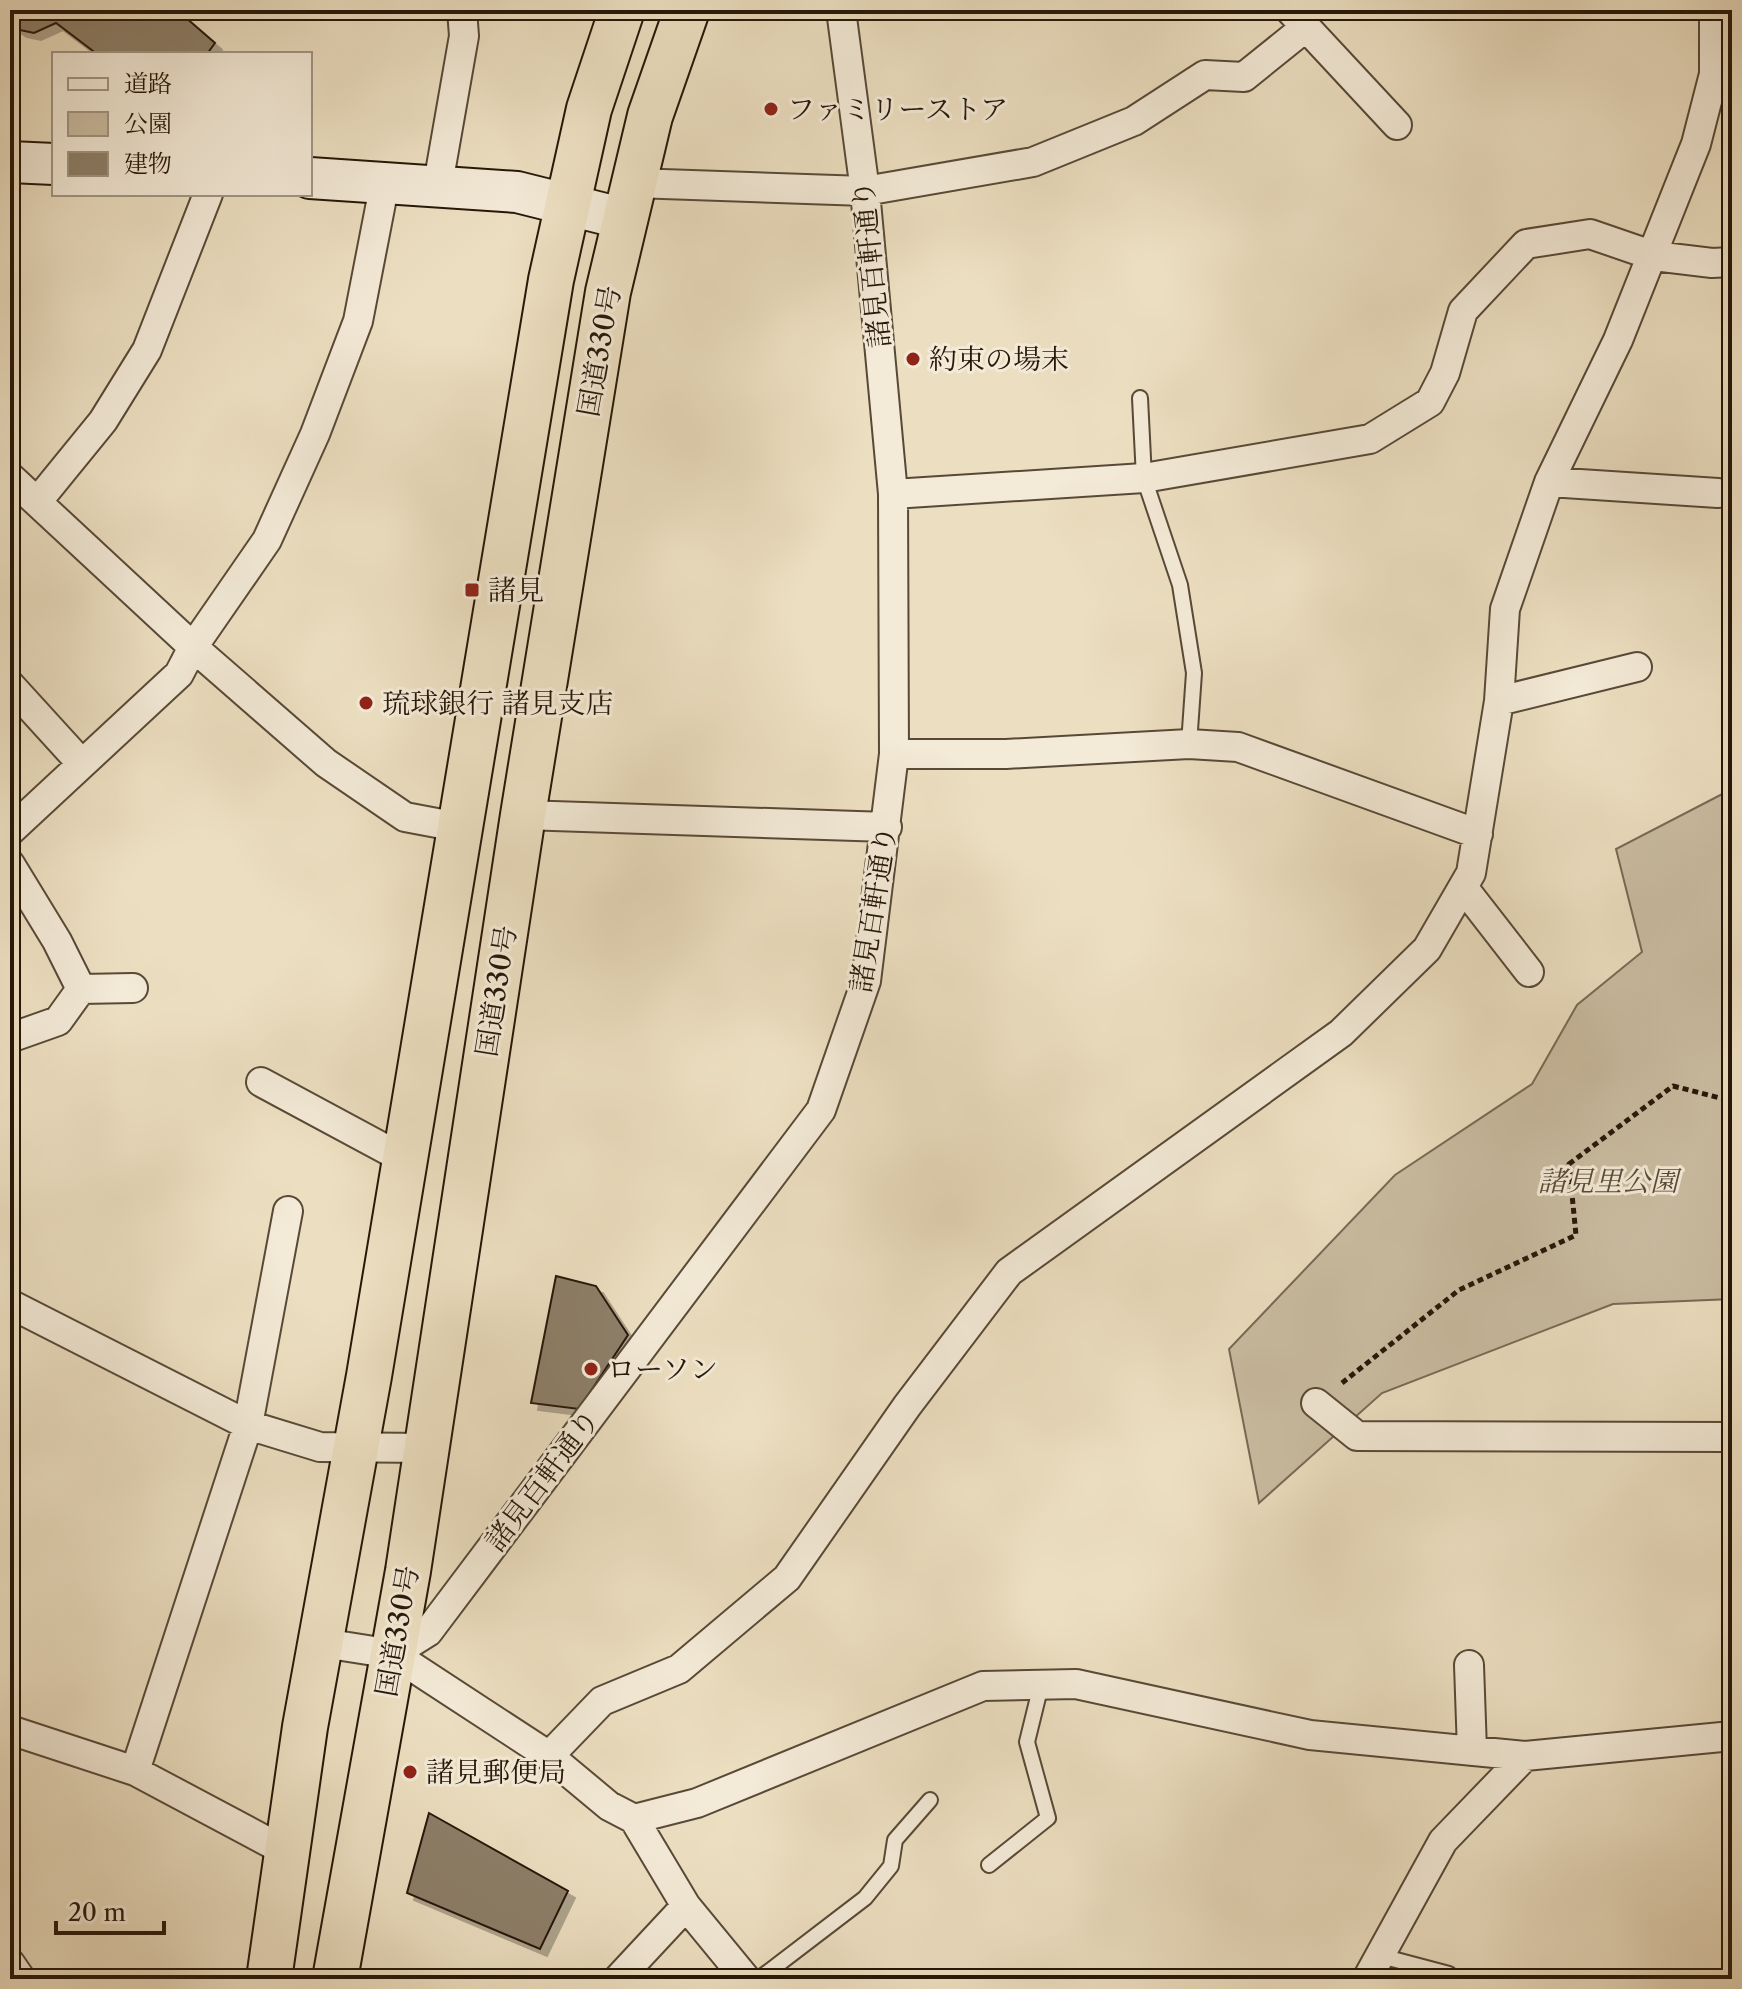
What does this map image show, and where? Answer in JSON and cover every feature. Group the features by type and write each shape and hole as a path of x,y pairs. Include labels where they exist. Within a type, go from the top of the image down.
{"highway":[{"name":"国道330号","path":"269,1979 305,1727 323,1643 551,280 589,109 622,10"},
{"name":"国道330号","path":"335,1979 427,1448 523,815 608,292 650,116 687,10"}],"street":[{"path":"438,10 463,23 438,184"},
{"name":"諸見百軒通り","path":"393,1654 428,1632 821,1110 866,981 894,754 893,494 865,191 841,10"},
{"path":"549,1756 602,1701 679,1669 787,1578 907,1406 1009,1272 1341,1033 1427,949 1471,873 1499,701 1505,609 1549,482 1618,340 1696,144 1714,74 1714,10"},
{"path":"312,178 438,184 517,192 569,203 865,191 1033,162 1134,121 1205,75 1244,77 1298,19 1397,125"},
{"path":"10,162 52,164"},
{"path":"10,831 179,674 193,647 267,540 315,434 358,321 385,182"},
{"path":"37,502 103,421 147,350 207,196"},
{"path":"893,494 1144,478 1370,439 1430,402 1445,373 1463,311 1526,244 1590,234 1654,256 1712,263 1732,262"},
{"path":"10,477 193,647 326,763 405,817 458,827"},
{"path":"1549,482 1718,493"},
{"path":"1499,701 1637,667"},
{"path":"10,685 82,764"},
{"path":"894,754 1006,754 1189,744 1238,747 1478,834"},
{"path":"523,815 887,827"},
{"path":"10,864 57,941 81,989"},
{"path":"1463,887 1529,972"},
{"path":"81,989 133,988"},
{"path":"10,1038 58,1021 81,989"},
{"path":"261,1082 404,1159"},
{"path":"135,1771 248,1425 288,1211"},
{"path":"10,1304 248,1425 320,1447 427,1448"},
{"path":"1316,1403 1357,1436 1732,1437"},
{"path":"323,1643 393,1654 549,1756 609,1806 634,1819 686,1906 746,1979"},
{"path":"1469,1665 1472,1751"},
{"path":"634,1819 697,1803 983,1686 1076,1684 1310,1735 1525,1756 1732,1736"},
{"path":"10,1730 135,1771 287,1852"},
{"path":"1374,1967 1443,1841 1525,1756"},
{"path":"618,1979 686,1906"},
{"path":"10,1963 21,1979"}],"lane":[{"path":"1140,398 1144,478 1180,585 1194,673 1189,744"},
{"path":"989,1865 1048,1818 1027,1742 1041,1685"},
{"path":"759,1979 865,1898 891,1866 895,1840 930,1800"},
{"path":"1374,1967 1449,1974"}],"path":[{"path":"1316,1403 1459,1290 1576,1235 1569,1164 1673,1086 1732,1101"}],"green space":[{"name":"諸見里公園","path":"1732,789 1732,1299 1613,1304 1382,1393 1259,1503 1229,1349 1395,1175 1532,1084 1577,1005 1642,952 1616,849"}],"building":[{"path":"10,10 177,10 215,43 208,52 94,52 56,23 34,33 10,24"},
{"path":"556,1276 596,1286 628,1335 579,1409 531,1403"},
{"path":"429,1813 568,1891 540,1949 407,1893"}],"place":[{"name":"ファミリーストア","path":"771,109"},
{"name":"約束の場末","path":"913,359"},
{"name":"諸見","path":"472,590"},
{"name":"琉球銀行 諸見支店","path":"366,703"},
{"name":"ローソン","path":"591,1369"},
{"name":"諸見郵便局","path":"410,1772"}]}
